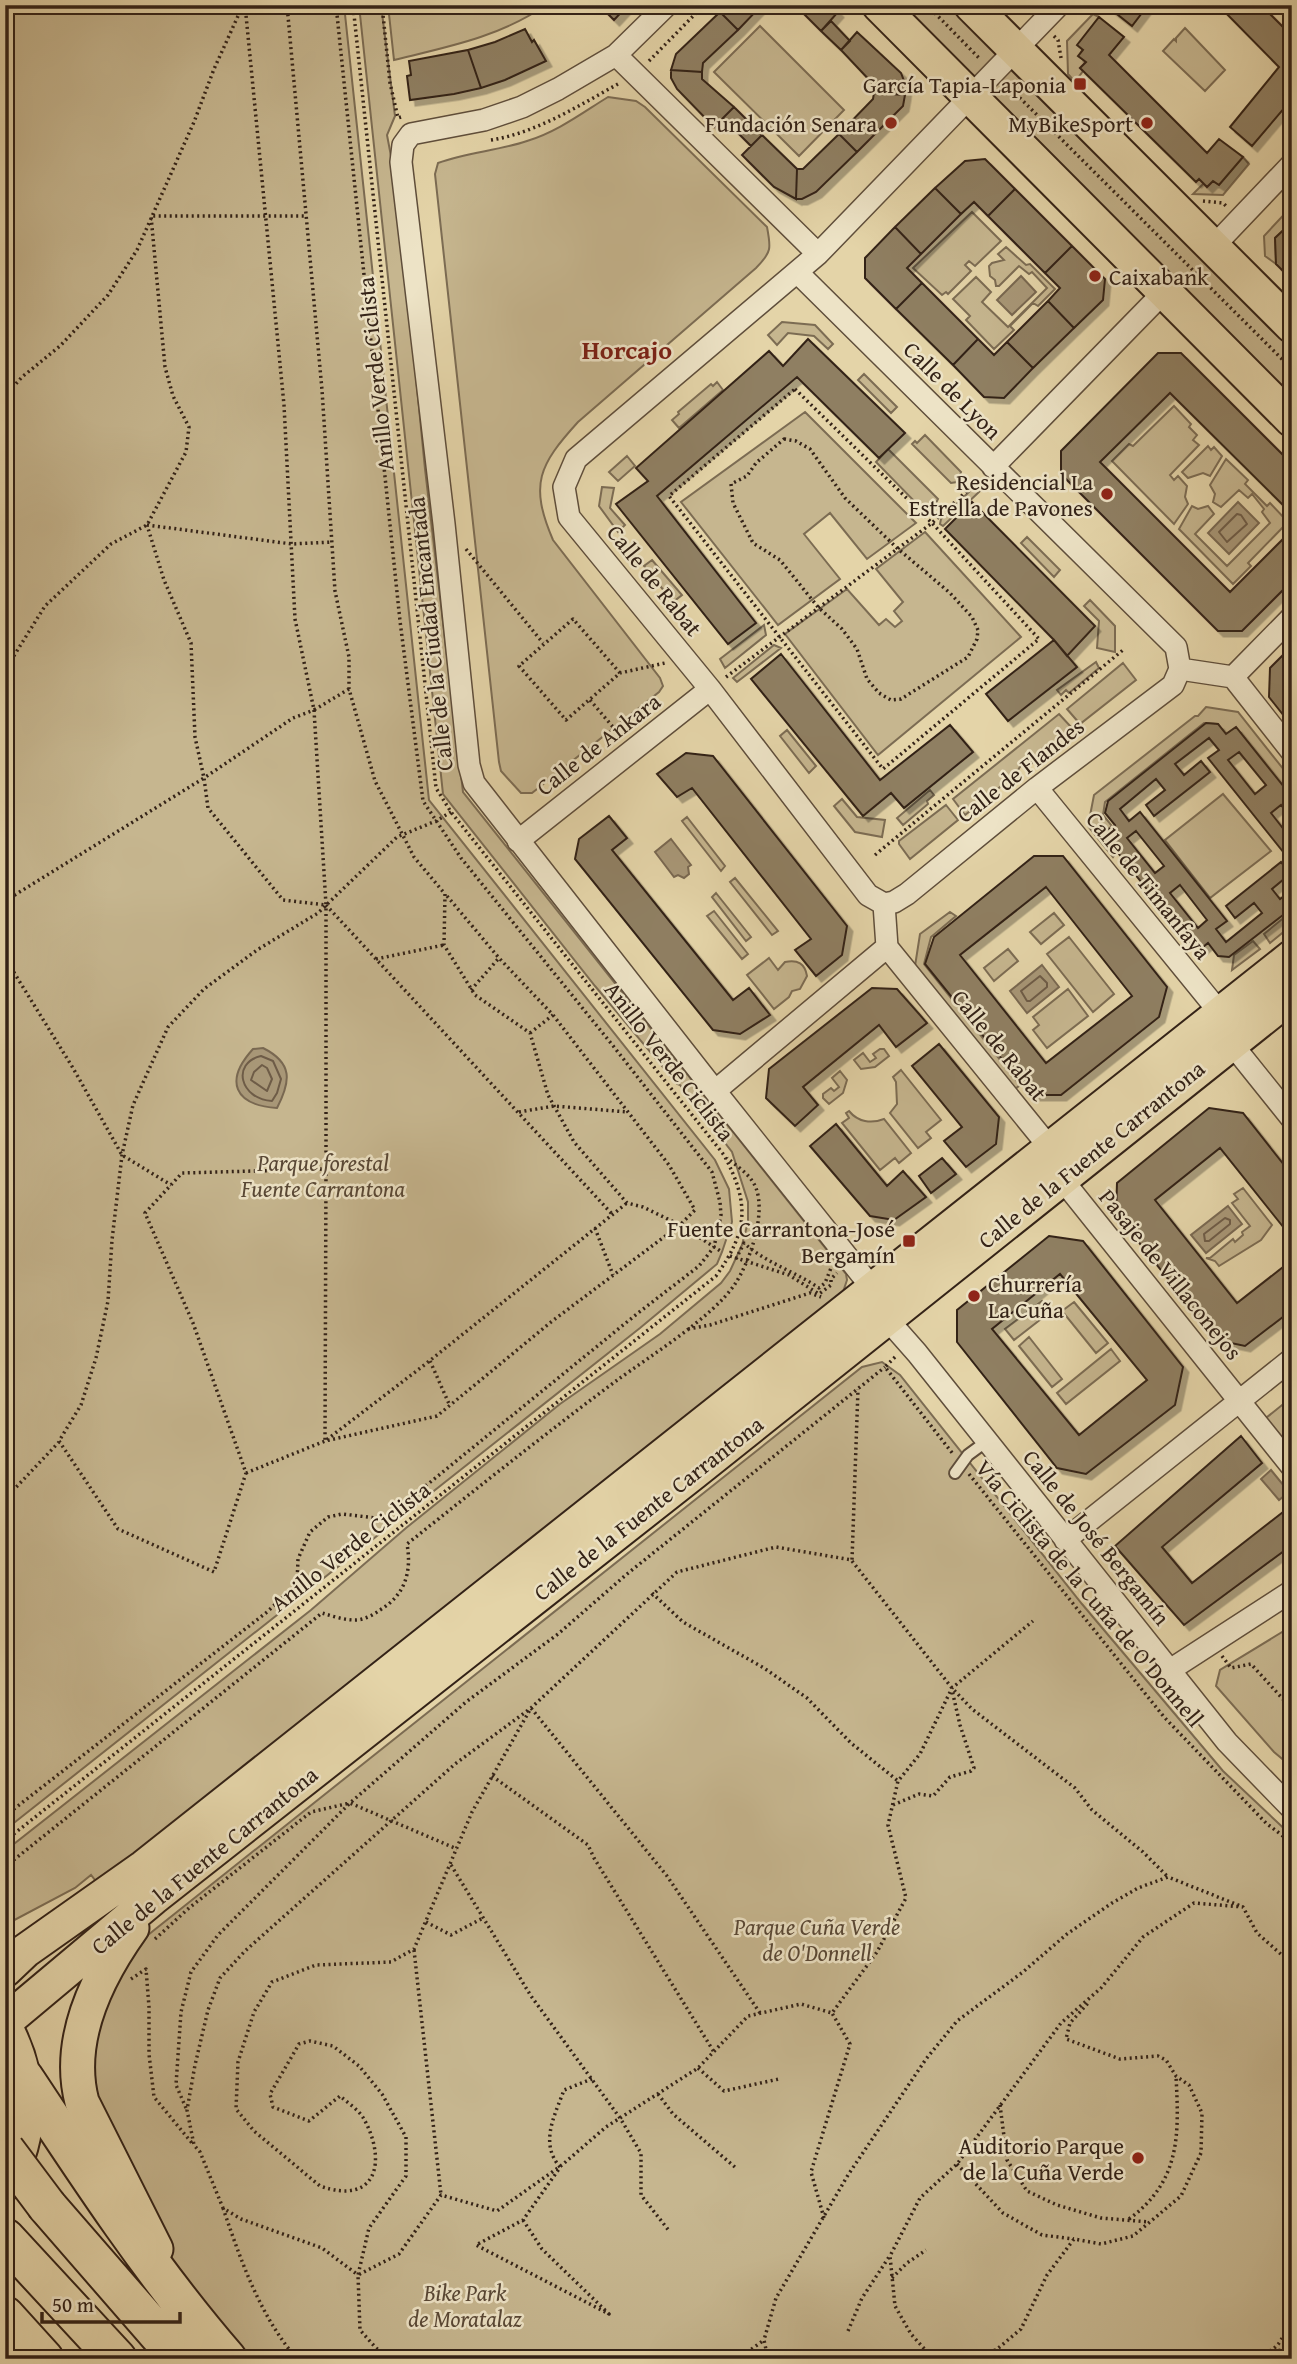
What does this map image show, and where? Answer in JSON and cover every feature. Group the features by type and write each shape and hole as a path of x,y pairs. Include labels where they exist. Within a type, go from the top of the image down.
{"highway":[{"path":"24,2078 111,2211 186,2312 227,2359"},
{"path":"5,2150 47,2206 180,2359"},
{"path":"8,2242 117,2359"},
{"path":"5,2316 44,2359"}],"main road":[{"path":"879,5 1292,420"},
{"path":"971,5 1006,62 1213,247 1292,326"},
{"name":"Calle de la Fuente Carrantona","path":"5,1970 25,1951 144,1867 873,1289 1055,1163 1226,1029 1292,957"},
{"name":"Calle de la Fuente Carrantona","path":"1226,1029 1292,995"},
{"name":"Calle de la Fuente Carrantona","path":"5,2024 153,1898 887,1319 1055,1163"},
{"path":"153,1898 114,1954 93,2001 78,2048 78,2084 82,2102 186,2312"},
{"path":"5,2024 17,2051 27,2094 26,2127 19,2154 5,2184"}],"street":[{"name":"Calle de la Ciudad Encantada","path":"667,5 616,55 558,89 522,107 484,120 411,134 403,145 401,162 444,524 469,765 479,791 873,1289"},
{"name":"Calle de Rabat","path":"884,904 868,895 710,689 569,517 564,487 576,459 818,254 1059,5"},
{"path":"616,55 818,254"},
{"path":"1213,247 1292,164"},
{"name":"Calle de Lyon","path":"797,272 1176,648 1180,669"},
{"path":"993,467 1164,292"},
{"path":"1233,677 1292,617"},
{"path":"1180,669 1233,677 1292,752"},
{"name":"Calle de Flandes","path":"884,904 894,902 907,894 1037,789 1173,685 1180,669"},
{"name":"Calle de Ankara","path":"518,841 710,689"},
{"name":"Calle de Timanfaya","path":"1037,789 1226,1029 1292,1119"},
{"path":"715,1091 887,947 884,904"},
{"name":"Calle de Rabat","path":"887,947 1055,1163"},
{"name":"Pasaje de Villaconejos","path":"1055,1163 1292,1467"},
{"name":"Calle de José Bergamín","path":"873,1289 887,1319 1227,1742 1292,1809"},
{"path":"1065,1540 1292,1359"},
{"path":"1170,1670 1292,1591"}],"lane":[{"path":"958,1468 987,1441"}],"path":[{"path":"244,5 284,405 295,619 313,710 326,905 325,1441"},
{"path":"5,396 22,377 60,346 108,295 137,250 244,5"},
{"path":"246,1474 325,1441 438,1416 551,1322 680,1225 695,1210 669,1165 553,1015 499,958 414,857 375,781 349,689 349,657 335,591 307,216 287,5"},
{"path":"5,1816 267,1612 297,1584 298,1559 310,1532 328,1517 342,1514 385,1519 699,1266 714,1247 721,1215 712,1172 461,858 423,801 400,621 336,5"},
{"name":"Anillo Verde Ciclista","path":"5,1841 716,1276 730,1256 739,1234 742,1200 737,1181 723,1155 451,812 436,788 354,5"},
{"path":"382,5 390,83 398,118 409,116"},
{"path":"927,5 1006,62 1292,369"},
{"path":"151,216 307,216"},
{"path":"5,670 45,606 111,544 147,525 186,452 189,427 173,396 165,367 151,216"},
{"path":"795,389 932,523 1039,639 883,769 669,496 795,389"},
{"path":"784,439 796,441 810,449 845,498 897,548 950,593 972,617 978,630 977,639 968,657 901,698 891,700 879,693 867,679 857,649 842,629 818,607 780,560 753,543 733,503 731,484 747,476 756,463 784,439"},
{"path":"710,689 932,523 993,467"},
{"path":"444,524 544,644"},
{"path":"147,525 292,544 333,542"},
{"path":"147,525 164,580 191,643 195,737 208,808 283,900 326,905 612,1214"},
{"path":"620,674 573,619 519,666 566,720 620,674 686,659"},
{"path":"875,855 1123,650"},
{"path":"5,901 204,778 293,718 349,689"},
{"path":"590,700 613,727"},
{"path":"5,1499 59,1441 81,1405 96,1358 108,1301 122,1155 133,1105 168,1027 204,989 257,950 318,913 397,837 451,812"},
{"path":"445,894 444,945 475,995 530,1032 548,1095 574,1142 627,1203 643,1207 680,1225 722,1252"},
{"path":"376,959 444,945"},
{"path":"5,958 73,1068 122,1155 171,1185"},
{"path":"471,990 499,958"},
{"path":"530,1032 553,1015"},
{"path":"518,1112 554,1105 628,1112"},
{"path":"5,1867 322,1613 356,1620 371,1616 393,1602 405,1587 408,1571 407,1544 686,1329 726,1295 748,1262 758,1226 756,1188 743,1171 723,1155"},
{"path":"59,1441 118,1529 214,1572 246,1474 193,1323 145,1213 182,1173 326,1169"},
{"path":"325,1441 430,1361 627,1203"},
{"path":"595,1228 613,1275"},
{"path":"736,1259 744,1243 769,1263 786,1268 819,1288 825,1283 833,1265"},
{"path":"730,1256 789,1275 819,1294 831,1285 831,1279 841,1270"},
{"path":"686,1329 710,1325 810,1293 823,1298"},
{"path":"194,2145 187,2110 176,2085 181,2012 191,1972 218,1935 350,1802 466,1702 558,1634 897,1355"},
{"path":"430,1361 450,1406"},
{"name":"Vía Ciclista de la Cuña de O'Donnell","path":"885,1367 958,1468 1164,1717 1266,1823 1292,1843"},
{"path":"858,1389 852,1560 952,1688 972,1709 1075,1788 1092,1810 1143,1852 1168,1877 1242,1906 1257,1933 1292,1964"},
{"path":"187,2110 208,2010 220,1978 245,1951 454,1764 531,1708 652,1592 677,1572 776,1547 852,1560"},
{"path":"652,1592 683,1622 764,1668 807,1698 851,1743 898,1781"},
{"path":"832,2013 877,1952 906,1898 888,1825 898,1781 920,1754 952,1688 1033,1621"},
{"path":"1221,1654 1231,1668 1251,1664 1292,1709"},
{"path":"892,1805 919,1794 933,1796 950,1777 974,1768 960,1726 952,1688"},
{"path":"358,2275 398,2254 441,2195 414,1949 472,1812 531,1708"},
{"path":"531,1708 667,1876 760,2013"},
{"path":"492,1776 588,1845 714,2052"},
{"path":"149,1944 189,1908 311,1812 350,1802 457,1849"},
{"path":"451,1865 531,1996 620,2118 641,2153 641,2194 670,2232"},
{"path":"768,2359 764,2340 776,2298 848,2175 926,2059 957,2021 1101,1910 1138,1888 1168,1877"},
{"path":"957,2164 1003,2213 1042,2235 1101,2244 1133,2236 1181,2196 1201,2153 1202,2113 1189,2085 1176,2076 1166,2060 1158,2056 1120,2059 1066,2039 1070,2023 1143,1937 1194,1903 1242,1906"},
{"path":"426,1923 451,1935 483,1917"},
{"path":"391,2359 360,2330 358,2275 369,2228 406,2176 406,2137 382,2094 359,2066 333,2046 310,2041 299,2044 270,2094 272,2107 309,2121 340,2096 363,2116 374,2144 374,2176 366,2183 356,2190 332,2191 320,2186 254,2131 236,2109 238,2062 254,2012 272,1982 317,1965 391,1962 414,1949"},
{"path":"125,1990 131,1979 146,1969 149,2054 154,2096 200,2152 223,2208 243,2268 280,2339 297,2359"},
{"path":"848,2331 862,2298 890,2256 920,2198 957,2164 1061,2023 1101,1989"},
{"path":"441,2195 497,2211 561,2166 606,2127 698,2068 748,2016 802,2004 832,2013 850,2044 811,2172 824,2218"},
{"path":"698,2068 724,2091 779,2079"},
{"path":"1128,2220 1146,2207 1163,2182 1171,2162 1177,2133 1176,2076"},
{"path":"561,2166 552,2158 549,2132 552,2122 565,2090 592,2079"},
{"path":"659,2094 673,2115 736,2168"},
{"path":"1000,2105 1007,2160 1027,2191 1057,2205 1101,2218 1151,2222"},
{"path":"523,2220 542,2249 609,2315 476,2245 523,2220 561,2166"},
{"path":"223,2208 251,2223 322,2248 358,2275"},
{"path":"962,2359 996,2350 1021,2329 1047,2275 1074,2239"},
{"path":"892,2278 926,2250"},
{"path":"890,2256 895,2306 911,2334 937,2359"},
{"path":"1273,2351 1282,2339 1292,2314"},
{"path":"738,2359 764,2340"},
{"path":"1249,2359 1273,2351 1292,2349"},
{"path":"1286,2359 1292,2355"}],"green space":[{"name":"Parque forestal Fuente Carrantona","path":"5,5 344,5 429,800 715,1160 729,1189 732,1222 717,1264 640,1328 5,1830"},
{"path":"359,5 381,5 395,116 387,135 398,193 425,469 463,792 846,1274 847,1280 842,1295 99,1885 91,1875 75,1888 5,1925 5,1851 311,1610 406,1528 560,1404 660,1334 721,1283 742,1245 748,1222 748,1202 732,1152 680,1085 595,986 443,794"},
{"path":"388,5 546,5 492,33 394,60"},
{"path":"892,5 960,5 1001,52 973,79"},
{"path":"1093,14 1099,17 1079,56 1086,62 1080,68 1083,71 1075,82 1068,74 1067,41"},
{"path":"760,26 844,110 799,156 714,72"},
{"path":"1185,28 1225,70 1205,91 1163,51 1174,39 1176,41"},
{"path":"1016,65 1292,338 1292,405 987,94"},
{"path":"608,97 636,101 645,107 767,227 769,249 756,268 578,422 547,463 540,489 541,504 553,540 660,678 663,686 659,692 532,793 521,793 501,771 499,762 435,174 438,163 549,133"},
{"path":"1243,157 1249,164 1223,195 1193,194 1204,183 1207,187 1213,181 1219,185"},
{"path":"1292,206 1292,222 1275,238 1276,264 1265,256 1264,236"},
{"path":"972,212 1001,241 975,266 969,261 965,265 971,271 948,294 946,292 942,295 913,268"},
{"path":"1006,247 1026,265 1030,264 1055,289 1038,306 1033,303 1010,326 1014,330 994,349 966,320 970,316 953,299 976,277 991,292 982,302 1008,327 1047,288 1032,272 1029,274 1019,266 996,286 995,280 990,276 989,266 1004,260 998,254"},
{"path":"782,322 815,325 833,344 828,349 814,336 788,333 777,345 768,335"},
{"path":"864,374 897,407 891,413 858,380"},
{"path":"717,382 723,390 679,428 672,420 678,412"},
{"path":"1174,406 1191,424 1189,427 1197,435 1193,440 1199,445 1170,475 1174,480 1178,476 1187,486 1185,497 1188,504 1174,524 1112,461 1129,444 1133,446"},
{"path":"805,412 916,523 867,559 830,513 804,534 840,579 778,625 681,502"},
{"path":"925,435 961,472 957,482 951,483 912,444"},
{"path":"1208,446 1211,450 1214,447 1222,456 1210,476 1203,473 1188,478 1182,472"},
{"path":"888,449 938,499 934,507 924,509 918,505 876,462"},
{"path":"627,456 635,466 618,481 609,472"},
{"path":"1226,459 1248,480 1245,484 1267,506 1270,503 1288,522 1248,563 1251,566 1233,584 1179,529 1192,506 1198,509 1208,506 1214,514 1195,534 1227,566 1270,523 1262,512 1264,509 1252,494 1248,498 1239,490 1221,507 1213,502 1215,494 1210,485"},
{"path":"602,487 614,488 610,508 625,525 618,532 599,506"},
{"path":"973,488 980,491 943,526 940,524 941,519"},
{"path":"925,532 1021,637 878,755 785,634 847,589 879,625 886,619 895,627 902,621 894,611 903,602 876,569"},
{"path":"1027,537 1060,570 1054,577 1021,543"},
{"path":"652,560 682,595 673,602 644,566"},
{"path":"1090,600 1115,626 1115,652 1097,648 1099,621 1084,606"},
{"path":"764,625 766,635 725,668 720,659"},
{"path":"774,645 781,648 737,682 733,678"},
{"path":"1096,662 1099,668 1069,693 1066,690 1061,695 1057,690"},
{"path":"1123,663 1136,680 1080,724 1067,709"},
{"path":"1206,707 1238,712 1292,780 1292,797 1236,727 1226,734 1218,724 1204,723 1105,802 1103,815 1112,826 1102,834 1116,853 1113,857 1088,826 1094,795 1198,716"},
{"path":"1059,714 1072,728 1071,731 1045,751 1042,749 1032,763 1028,758 1015,775 965,815 953,799"},
{"path":"787,730 816,766 809,773 780,736"},
{"path":"930,790 934,795 927,801 928,804 903,825 897,818"},
{"path":"1223,794 1271,851 1210,898 1165,840"},
{"path":"842,799 857,817 885,820 882,837 855,832 834,806"},
{"path":"946,805 958,820 910,859 899,841"},
{"path":"687,817 725,866 721,871 682,821"},
{"path":"735,878 778,931 772,935 730,882"},
{"path":"716,893 751,937 746,941 712,897"},
{"path":"714,911 748,954 742,959 707,916"},
{"path":"1292,911 1292,925 1270,943 1264,934"},
{"path":"950,912 956,916 931,937 924,964 1020,1085 1014,1090 915,966 920,934"},
{"path":"1054,913 1064,925 1041,944 1030,932"},
{"path":"1069,937 1114,994 1093,1012 1047,954"},
{"path":"1253,941 1260,949 1232,970 1234,955"},
{"path":"1008,949 1018,961 994,981 984,968"},
{"path":"769,958 778,970 785,962 797,962 805,968 807,976 800,989 792,991 789,997 774,1009 747,975"},
{"path":"1068,989 1088,1016 1047,1048 1033,1030 1039,1025 1033,1017"},
{"path":"884,1049 889,1056 875,1067 861,1069 854,1060 863,1053 870,1062 876,1058 873,1054"},
{"path":"901,1070 941,1120 926,1132 931,1138 918,1148 890,1113 897,1104 896,1082 893,1077"},
{"path":"840,1071 847,1080 843,1093 829,1104 823,1094 831,1088 834,1091 839,1087 832,1078"},
{"path":"849,1111 856,1118 865,1121 884,1119 911,1153 899,1163 895,1158 880,1170 842,1123 849,1118 846,1113"},
{"path":"1243,1188 1272,1225 1261,1240 1219,1266 1215,1261 1206,1258 1210,1258 1233,1239 1235,1242 1250,1226 1232,1203 1238,1199 1234,1194"},
{"path":"1042,1301 1050,1312 1014,1340 1005,1329"},
{"path":"1074,1302 1108,1343 1096,1353 1062,1311"},
{"path":"1029,1337 1062,1379 1052,1387 1019,1346"},
{"path":"1111,1349 1120,1361 1066,1404 1057,1393"},
{"name":"Parque Cuña Verde de O'Donnell","path":"882,1362 900,1375 1082,1604 1223,1771 1292,1836 1292,2359 243,2359 187,2295 86,2075 96,2016 127,1956 148,1935 862,1367"},
{"path":"1292,1397 1292,1450 1266,1418"},
{"path":"1292,1626 1292,1767 1274,1752 1216,1686 1220,1670"}],"water":[{"path":"1021,276 1036,292 1012,315 997,300"},
{"path":"1238,502 1259,523 1229,554 1208,533"},
{"path":"671,839 691,865 688,867 689,874 684,878 678,875 674,877 655,852"},
{"path":"1042,965 1059,987 1027,1013 1010,991"},
{"path":"263,1048 280,1060 286,1073 285,1089 277,1108 251,1102 238,1089 238,1071 244,1061 253,1049"},
{"path":"1228,1206 1242,1224 1206,1253 1191,1235"},
{"path":"1271,1470 1289,1492 1279,1500 1261,1479"}],"building":[{"path":"599,5 628,5 614,20"},
{"path":"726,5 762,5 738,30 720,12"},
{"path":"795,5 831,5 838,12 821,31"},
{"path":"1148,5 1132,26 1108,7"},
{"path":"1218,5 1261,5 1292,36 1292,99 1252,146 1230,127 1279,67"},
{"path":"720,12 738,30 703,63 702,72 671,70 676,54"},
{"path":"1099,17 1124,37 1109,55 1207,153 1219,139 1243,157 1219,185 1213,181 1207,187 1199,179 1196,182 1080,68 1086,62 1078,56 1083,50 1077,45"},
{"path":"831,21 850,41 841,50 821,31"},
{"path":"525,29 546,61 481,88 468,50"},
{"path":"857,32 901,73 906,86 905,95 874,93 874,85 841,50"},
{"path":"468,50 481,88 410,100 407,76 411,75 409,61"},
{"path":"671,70 702,72 702,79 734,107 714,127 677,89 671,78"},
{"path":"874,93 905,95 903,106 857,152 839,134 873,99"},
{"path":"734,107 762,135 751,146 723,118"},
{"path":"839,134 857,152 816,192 796,199 797,169 803,169"},
{"path":"762,135 797,169 796,199 774,187 742,155"},
{"path":"985,159 1015,189 988,216 974,202 961,214 935,188 965,161"},
{"path":"935,188 961,214 921,254 895,227"},
{"path":"1015,189 1072,246 1045,273 988,216"},
{"path":"1292,222 1292,280 1276,264 1275,238"},
{"path":"895,227 921,254 907,268 922,283 896,309 865,278 865,258"},
{"path":"1072,246 1105,279 1103,300 1074,328 1048,301 1060,288 1045,273"},
{"path":"922,283 978,339 953,365 896,309"},
{"path":"1048,301 1074,328 1033,368 1007,342"},
{"path":"808,339 905,433 879,458 797,377 657,496 756,623 728,644 616,504 648,481 636,468 769,351 783,366"},
{"path":"978,339 994,355 1007,342 1033,368 1004,398 984,397 953,365"},
{"name":"Residencial La Estrella de Pavones","path":"1158,353 1181,353 1292,464 1292,514 1170,393 1100,462 1230,592 1292,530 1292,581 1242,631 1218,631 1061,474 1061,451"},
{"path":"972,502 1095,626 1067,656 945,529"},
{"path":"1054,640 1077,667 1008,721 986,694"},
{"path":"1292,646 1292,719 1288,721 1269,697 1270,668"},
{"path":"781,654 880,780 950,725 973,752 904,808 891,793 863,816 751,679"},
{"path":"1206,723 1218,724 1226,734 1236,727 1292,797 1292,818 1281,805 1271,813 1292,840 1292,863 1208,758 1219,750 1209,738 1175,764 1184,775 1201,761 1210,772 1154,816 1146,805 1165,790 1156,779 1120,809 1129,821 1140,812 1227,921 1216,929 1226,942 1262,913 1254,903 1235,918 1226,906 1281,862 1290,874 1272,889 1280,899 1292,890 1292,908 1229,957 1218,956 1208,943 1197,952 1103,834 1115,825 1105,813 1108,801","holes":["1239,752 1266,785 1255,794 1228,760","1136,831 1164,866 1155,873 1127,838","1180,885 1207,920 1198,928 1170,893"]},
{"path":"686,753 713,756 847,926 842,955 816,976 795,950 811,939 692,788 677,797 657,774"},
{"path":"609,816 627,838 612,850 733,1000 749,988 770,1015 740,1034 713,1030 575,859 579,839"},
{"path":"1034,856 1063,856 1167,987 1159,1017 1061,1095 1031,1095 925,964 934,937","holes":["1046,887 1132,996 1046,1063 960,955"]},
{"path":"872,988 897,989 927,1023 896,1047 879,1025 803,1087 818,1105 795,1126 766,1098 769,1069"},
{"path":"939,1044 999,1117 996,1144 966,1167 944,1141 962,1127 912,1066"},
{"path":"1209,1108 1243,1113 1292,1175 1292,1238 1220,1148 1155,1200 1237,1303 1292,1260 1292,1310 1245,1346 1217,1340 1116,1214 1117,1183"},
{"path":"836,1124 887,1186 903,1171 926,1197 894,1220 870,1216 810,1146"},
{"path":"942,1158 956,1174 931,1193 919,1176"},
{"path":"1049,1236 1083,1241 1183,1367 1175,1405 1086,1474 1057,1468 957,1342 957,1310","holes":["1060,1274 1147,1380 1079,1435 992,1329"]},
{"path":"1241,1436 1262,1463 1162,1547 1192,1583 1292,1505 1292,1545 1184,1625 1115,1546"}],"place":[{"name":"García Tapia-Laponia","path":"1080,84"},
{"name":"Fundación Senara","path":"891,123"},
{"name":"MyBikeSport","path":"1147,123"},
{"name":"Caixabank","path":"1095,276"},
{"name":"Residencial La Estrella de Pavones","path":"1107,494"},
{"name":"Fuente Carrantona-José Bergamín","path":"909,1241"},
{"name":"Churrería La Cuña","path":"974,1296"},
{"name":"Auditorio Parque de la Cuña Verde","path":"1138,2158"}],"district":[{"name":"Horcajo","path":"627,349"}],"park label":[{"name":"Bike Park de Moratalaz","path":"465,2305"}]}
